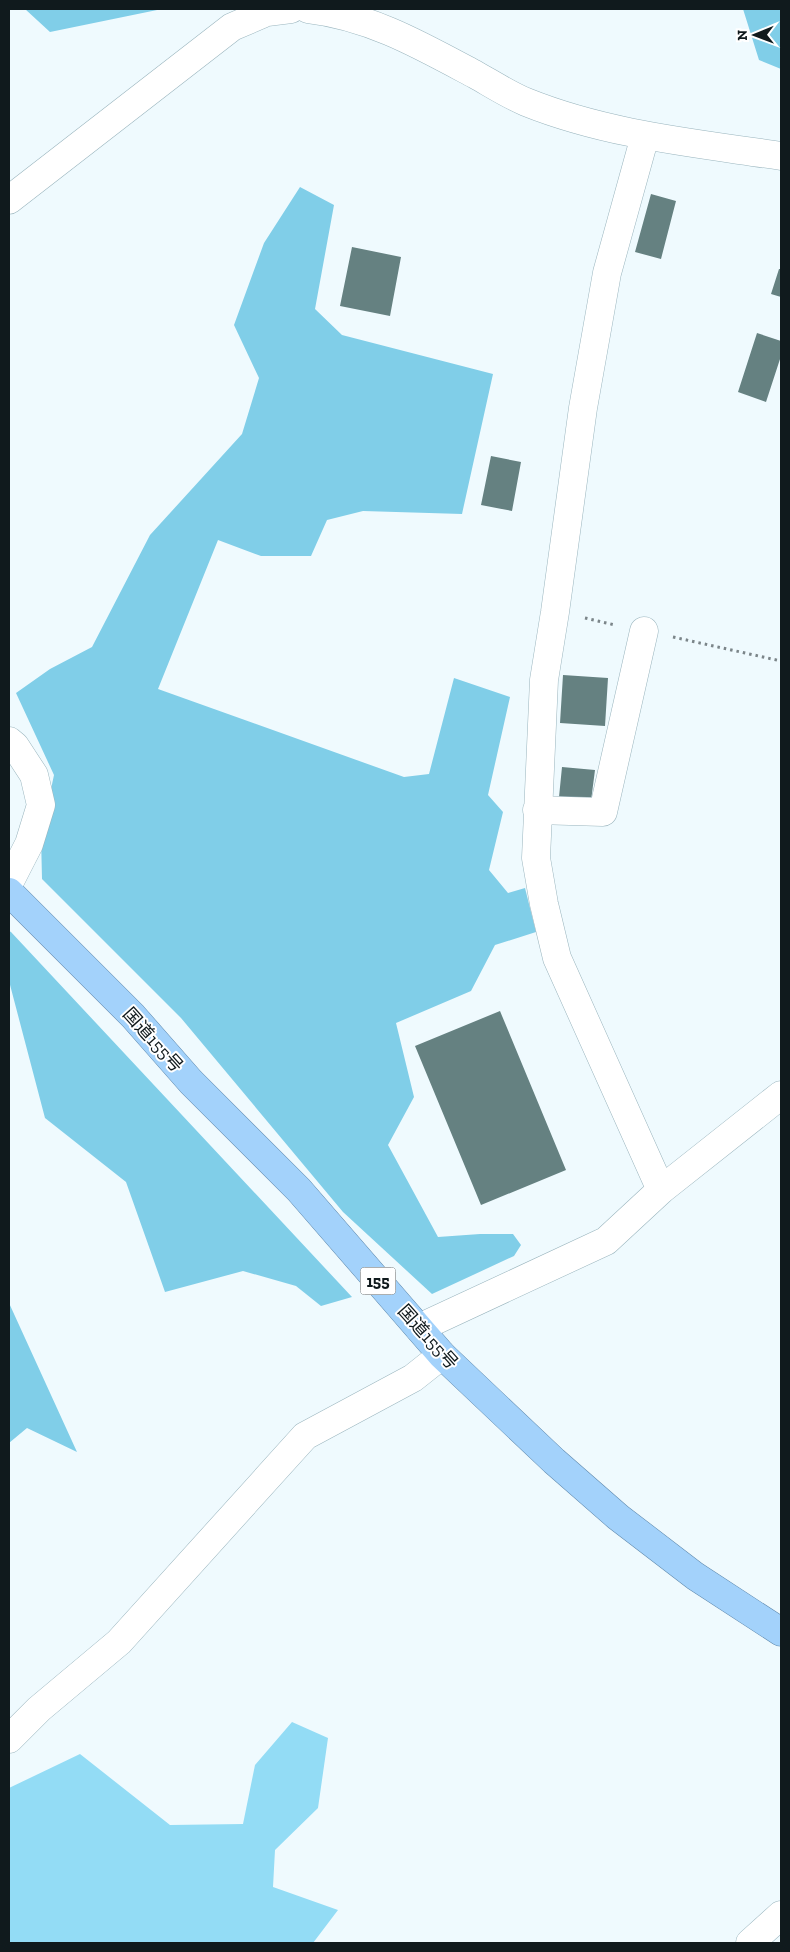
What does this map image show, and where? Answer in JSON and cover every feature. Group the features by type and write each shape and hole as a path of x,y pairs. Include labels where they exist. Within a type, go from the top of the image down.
{"highway":[{"name":"国道155号","path":"9,892 133,1016 191,1082 299,1190 442,1355 554,1462 618,1517 695,1576 781,1632"}],"street":[{"path":"9,200 232,27 267,12 291,9"},
{"path":"308,9 336,12 406,38 524,101 562,116 645,136 781,156"},
{"path":"645,136 608,273 583,408 544,680 536,858 544,904 557,958 661,1190"},
{"path":"538,810 603,812 644,631"},
{"path":"9,741 15,746 34,775 41,806 29,844 9,883"},
{"path":"419,1328 606,1241 661,1190 781,1095"},
{"path":"9,1739 39,1710 119,1642 304,1436 413,1378 442,1355"},
{"path":"750,1943 781,1915"}],"shaded area":[{"path":"25,9 162,9 50,32"},
{"path":"743,9 781,9 781,69 759,60"},
{"path":"300,187 334,205 315,309 342,335 493,374 462,514 363,511 327,520 311,556 261,556 218,540 158,689 404,777 429,774 454,678 510,697 488,795 503,812 489,870 508,893 525,888 536,932 495,945 471,991 396,1023 414,1097 388,1145 438,1237 513,1234 521,1245 514,1256 432,1294 343,1212 181,1018 42,879 41,836 54,775 16,693 50,669 92,647 150,535 242,434 259,378 234,325 264,243"},
{"path":"9,931 352,1297 321,1306 296,1286 243,1271 165,1292 126,1182 45,1118 9,981"},
{"path":"9,1303 77,1452 27,1428 9,1443"},
{"path":"292,1722 328,1738 318,1808 275,1850 273,1887 338,1910 313,1943 9,1943 9,1788 80,1754 170,1825 243,1824 255,1765"}],"building":[{"path":"651,194 676,201 661,259 635,252"},
{"path":"352,247 401,257 390,316 340,306"},
{"path":"779,269 781,269 781,297 771,294"},
{"path":"757,333 781,341 781,356 766,402 738,392"},
{"path":"491,456 521,462 512,511 481,505"},
{"path":"563,675 608,678 605,726 560,723"},
{"path":"562,767 595,770 591,801 559,797"},
{"path":"500,1011 566,1170 481,1205 415,1046"}]}
